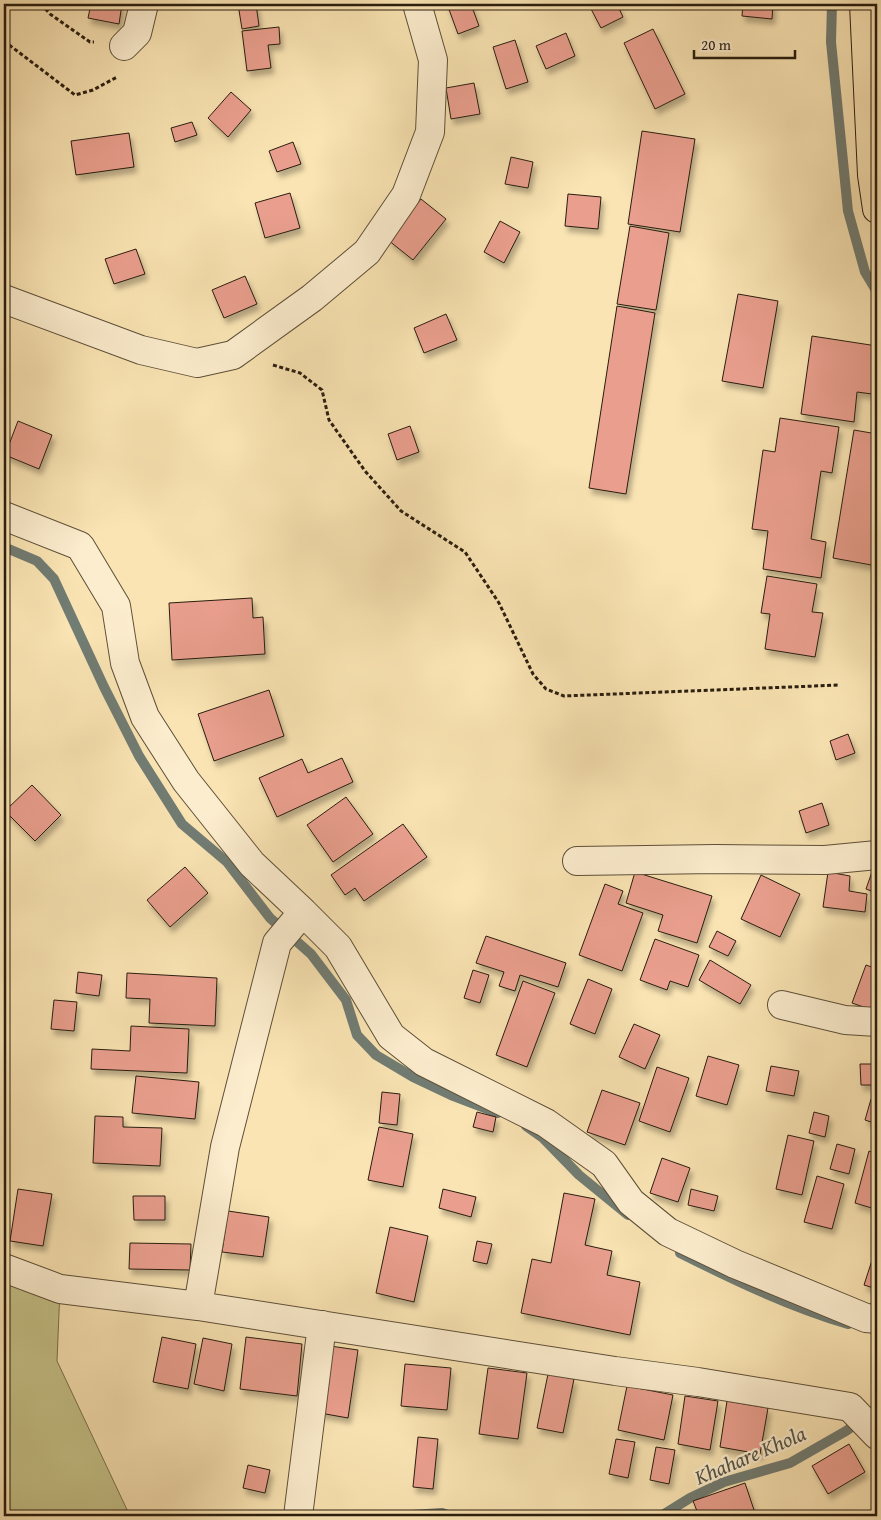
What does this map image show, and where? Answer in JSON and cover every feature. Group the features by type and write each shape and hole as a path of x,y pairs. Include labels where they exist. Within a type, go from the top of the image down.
{"main road":[{"path":"864,4 872,175 877,209"}],"street":[{"path":"124,46 137,32 144,4"},
{"path":"4,298 142,350 197,363 233,355 312,298 367,252 406,196 430,132 433,60 417,4"},
{"path":"4,516 80,546 116,606 125,663 145,718 186,781 252,864 298,916 338,947 391,1036 424,1062 546,1124 604,1164 631,1202 668,1232 735,1264 866,1318 877,1319"},
{"path":"577,861 825,860 877,854"},
{"path":"198,1306 225,1146 277,943 298,916"},
{"path":"782,1005 845,1020 877,1022"},
{"path":"4,1268 60,1289 198,1306 850,1407 877,1434"},
{"path":"297,1515 322,1325"}],"path":[{"path":"4,41 75,95 93,90 118,77 124,46 90,42 50,14 41,4"},
{"path":"233,355 300,373 322,390 329,420 365,471 401,511 465,552 499,603 533,674 546,689 564,696 840,685"}],"shaded area":[{"path":"4,1268 60,1289 57,1361 130,1516 4,1516"}],"building":[{"path":"91,4 122,4 119,24 88,18"},
{"path":"238,4 256,4 259,26 242,29"},
{"path":"447,4 471,4 479,26 458,34"},
{"path":"602,4 617,4 623,17 601,28 591,9"},
{"path":"743,4 773,4 772,19 742,16"},
{"path":"279,27 280,44 268,45 271,68 247,71 242,31"},
{"path":"653,29 685,94 655,109 624,43"},
{"path":"566,33 575,56 546,69 536,46"},
{"path":"515,40 528,82 506,89 493,47"},
{"path":"474,83 480,114 451,119 446,88"},
{"path":"231,92 251,110 228,137 208,118"},
{"path":"192,122 197,135 175,142 171,128"},
{"path":"642,131 695,139 680,232 628,224"},
{"path":"129,133 134,167 76,175 71,141"},
{"path":"293,142 301,164 277,172 269,151"},
{"path":"511,157 533,162 528,188 505,184"},
{"path":"290,193 300,228 265,238 255,203"},
{"path":"568,194 601,197 598,229 565,226"},
{"path":"421,199 446,219 413,260 388,240"},
{"path":"500,221 520,232 504,263 484,252"},
{"path":"630,226 669,233 656,310 617,304"},
{"path":"136,249 145,274 114,284 105,259"},
{"path":"245,276 257,304 224,318 212,290"},
{"path":"738,294 778,301 763,388 722,381"},
{"path":"617,306 655,313 626,494 589,488"},
{"path":"446,314 457,340 424,353 414,328"},
{"path":"812,336 877,346 877,362 872,394 857,392 854,422 801,414"},
{"path":"780,418 839,427 832,473 821,471 811,539 826,542 821,578 763,569 768,531 752,529 763,450 775,452"},
{"path":"18,421 52,435 39,469 5,455"},
{"path":"410,426 419,452 397,460 388,434"},
{"path":"854,430 877,434 877,566 833,558"},
{"path":"767,576 817,584 812,612 823,613 815,657 765,649 770,614 761,613"},
{"path":"252,598 253,618 263,617 265,654 172,660 169,603"},
{"path":"269,690 284,736 214,761 198,714"},
{"path":"848,734 855,753 836,760 830,741"},
{"path":"342,758 353,782 277,817 259,778 302,759 308,773"},
{"path":"32,785 61,815 35,841 5,811"},
{"path":"346,797 373,834 333,862 307,825"},
{"path":"822,803 829,825 806,833 799,811"},
{"path":"403,824 427,857 364,901 355,888 345,895 331,875"},
{"path":"185,867 208,893 170,927 147,900"},
{"path":"873,869 877,870 877,893 866,889"},
{"path":"635,872 712,896 697,943 658,931 663,915 626,903"},
{"path":"828,872 850,876 849,891 867,894 865,912 823,907"},
{"path":"761,875 800,894 780,937 741,919"},
{"path":"605,884 623,891 618,904 643,913 622,971 579,955"},
{"path":"717,931 736,941 728,956 709,947"},
{"path":"486,936 566,963 558,987 520,975 515,991 499,986 504,972 476,963"},
{"path":"655,939 699,955 688,987 670,981 667,990 640,980"},
{"path":"710,960 751,985 740,1004 699,980"},
{"path":"866,965 877,969 877,1004 875,1011 852,1003"},
{"path":"473,970 489,975 480,1003 464,998"},
{"path":"78,972 102,975 99,996 76,993"},
{"path":"127,973 217,978 215,1026 149,1023 150,999 126,998"},
{"path":"588,979 612,989 595,1034 570,1024"},
{"path":"523,981 555,993 527,1067 496,1055"},
{"path":"54,1000 77,1002 74,1031 51,1029"},
{"path":"634,1024 660,1035 645,1069 619,1057"},
{"path":"131,1026 189,1029 187,1073 91,1069 92,1049 130,1051"},
{"path":"708,1056 739,1065 727,1105 696,1096"},
{"path":"860,1064 877,1064 877,1085 861,1085"},
{"path":"771,1066 799,1071 794,1096 766,1091"},
{"path":"657,1067 689,1078 670,1132 639,1121"},
{"path":"136,1076 199,1082 195,1119 132,1113"},
{"path":"602,1090 640,1103 625,1145 587,1132"},
{"path":"382,1092 400,1094 397,1125 379,1123"},
{"path":"871,1099 877,1101 877,1124 865,1120"},
{"path":"477,1112 496,1117 493,1132 473,1127"},
{"path":"814,1112 829,1116 825,1137 809,1133"},
{"path":"95,1116 123,1117 123,1127 162,1128 160,1166 93,1163"},
{"path":"379,1127 413,1134 403,1187 368,1180"},
{"path":"788,1135 814,1141 802,1195 776,1189"},
{"path":"837,1144 855,1149 849,1174 830,1169"},
{"path":"869,1151 877,1154 877,1200 875,1209 855,1203"},
{"path":"662,1158 690,1168 678,1202 650,1193"},
{"path":"817,1176 844,1184 832,1229 804,1222"},
{"path":"18,1189 52,1194 43,1246 10,1241"},
{"path":"443,1189 476,1197 471,1217 439,1208"},
{"path":"691,1189 718,1196 714,1211 688,1205"},
{"path":"564,1193 595,1199 585,1245 612,1251 607,1275 640,1282 630,1335 521,1313 532,1259 551,1263"},
{"path":"133,1196 165,1196 165,1220 134,1220"},
{"path":"228,1211 269,1217 263,1257 222,1252"},
{"path":"390,1227 428,1236 414,1302 376,1293"},
{"path":"477,1241 492,1244 487,1264 473,1261"},
{"path":"130,1243 191,1244 190,1270 129,1269"},
{"path":"875,1251 877,1251 877,1289 864,1285"},
{"path":"162,1337 196,1344 188,1389 153,1382"},
{"path":"246,1337 302,1344 297,1396 240,1389"},
{"path":"203,1338 232,1344 224,1391 194,1384"},
{"path":"330,1346 358,1350 348,1418 320,1413"},
{"path":"405,1364 451,1368 447,1410 401,1406"},
{"path":"488,1368 527,1373 518,1439 479,1434"},
{"path":"548,1374 574,1379 563,1433 537,1428"},
{"path":"627,1386 673,1395 664,1440 618,1430"},
{"path":"685,1396 718,1401 710,1450 678,1444"},
{"path":"727,1401 768,1408 760,1454 720,1447"},
{"path":"418,1437 438,1439 433,1489 413,1487"},
{"path":"616,1439 635,1442 628,1478 609,1474"},
{"path":"849,1444 865,1472 828,1494 812,1466"},
{"path":"656,1447 675,1450 669,1484 650,1480"},
{"path":"248,1465 270,1470 265,1493 243,1488"},
{"path":"745,1483 756,1516 699,1516 693,1501"}],"waterway":[{"path":"832,4 831,42 848,211 865,272 877,292"},
{"path":"4,547 37,561 54,579 104,687 139,756 182,824 227,862 270,918 311,954 346,1000 357,1035 376,1055 413,1077 451,1095 498,1113"},
{"path":"526,1126 543,1138 579,1175 628,1215"},
{"path":"680,1253 784,1301 848,1324"},
{"name":"Khahare Khola","path":"661,1516 690,1498 724,1482 790,1463 846,1431 877,1409"},
{"name":"Khahare Khola","path":"396,1516 442,1513 450,1516"}]}
